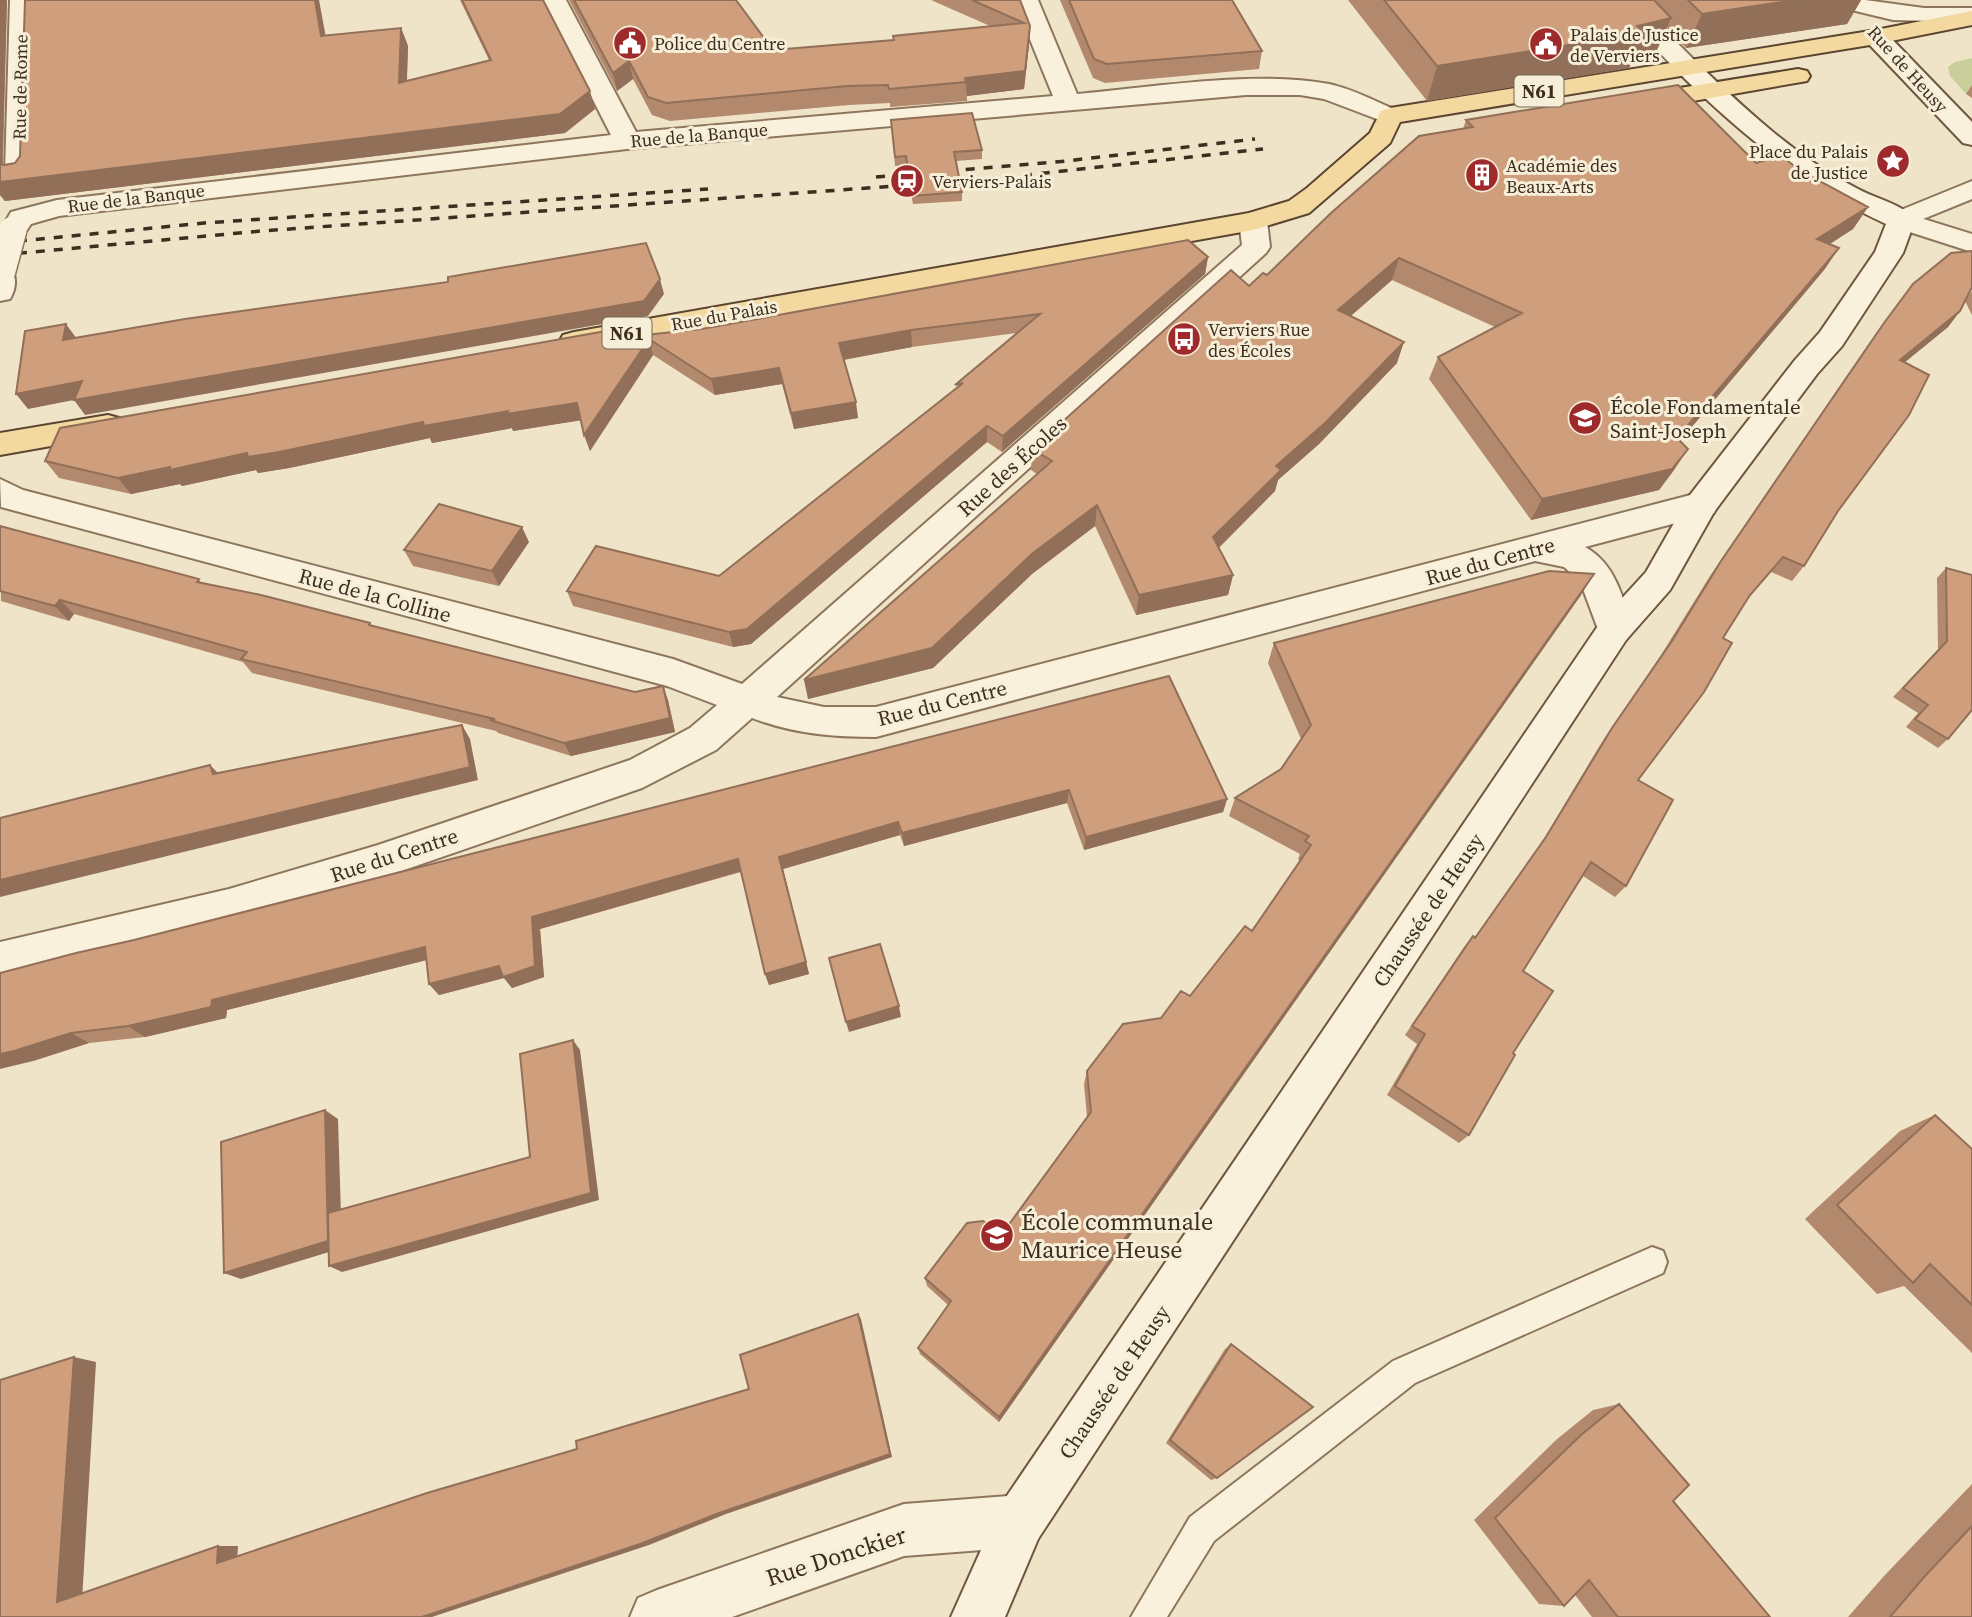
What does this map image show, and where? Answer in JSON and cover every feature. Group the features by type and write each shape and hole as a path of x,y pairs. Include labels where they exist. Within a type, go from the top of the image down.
{"main road":[{"name":"N61","path":"1385,127 1688,68 1876,37 1972,17"},
{"path":"1868,64 1926,54"},
{"path":"1608,108 1825,72"},
{"path":"1385,127 1436,133"},
{"name":"Rue du Palais","path":"551,346 1253,220 1299,207 1385,127"},
{"path":"0,444 131,422"}],"street":[{"name":"Rue de Rome","path":"18,173 22,0"},
{"path":"554,0 627,141"},
{"path":"1026,0 1068,102"},
{"path":"1622,0 1712,92 1768,144 1822,181 1865,205 1972,243"},
{"path":"1849,1 1895,15 1972,17"},
{"name":"Rue de Heusy","path":"1849,1 1895,59 1972,137"},
{"name":"Rue de la Banque","path":"1,283 13,230 21,218 57,208 627,141 1246,88 1300,88 1344,96 1385,127"},
{"path":"1901,220 1972,189"},
{"name":"Rue des Écoles","path":"749,702 1256,247 1253,220"},
{"name":"Chaussée de Heusy","path":"978,1617 1020,1521 1614,630 1658,581 1702,504 1806,367 1831,340 1889,253 1901,220"},
{"name":"Rue de la Colline","path":"0,491 13,499 673,673 749,702"},
{"name":"Rue du Centre","path":"0,961 229,907 378,862 629,777 703,739 749,702 779,713 824,722 876,722 1702,504"},
{"path":"1538,549 1575,558 1593,572 1604,589 1614,630"},
{"name":"Rue Donckier","path":"657,1617 904,1530 1020,1521"}],"lane":[{"path":"1148,1617 1202,1529 1404,1372 1652,1262"}],"green space":[{"path":"1972,58 1972,93 1966,94 1950,76 1948,67 1955,62"}],"building":[{"path":"25,0 315,0 321,36 401,28 399,83 491,60 462,0 543,0 590,91 560,114 0,182 0,164 15,163 20,156"},
{"path":"574,0 736,0 773,50 894,40 893,36 1024,23 972,0 1020,0 1030,26 1025,71 965,78 966,82 889,89 888,85 847,86 666,103 648,97 629,61 613,73"},
{"path":"1069,0 1232,0 1262,51 1107,64 1094,59"},
{"path":"1384,0 1654,0 1671,18 1637,26 1644,33 1437,66"},
{"path":"1688,0 1796,0 1702,14"},
{"path":"1678,85 1756,163 1782,156 1799,170 1868,207 1817,239 1839,248 1677,438 1688,449 1672,469 1542,499 1438,357 1522,313 1399,258 1338,310 1404,342 1325,423 1276,466 1281,470 1213,537 1233,575 1139,595 1097,505 1033,553 932,648 804,680 1052,461 1032,449 1231,270 1249,286 1263,273 1267,275 1331,213 1419,136 1473,127 1466,120"},
{"path":"972,113 982,150 954,152 962,192 912,196 906,156 895,157 891,120"},
{"path":"1188,240 1208,257 1003,436 987,426 747,629 729,632 567,591 596,546 719,576 963,383 955,385 1040,314 911,330 839,343 856,402 791,413 779,368 711,379 649,339 584,435 577,403 506,414 508,411 424,426 423,422 279,452 248,457 247,453 118,478 45,461 60,428 623,328 616,338 702,329"},
{"path":"646,243 660,279 644,301 74,400 82,381 16,394 25,331 66,324 63,340 185,319 448,282 448,277"},
{"path":"1972,251 1972,287 1960,311 1900,360 1929,375 1909,415 1838,511 1804,566 1783,557 1750,595 1723,638 1732,643 1704,692 1638,780 1673,800 1626,886 1591,862 1523,971 1553,991 1513,1053 1515,1055 1469,1135 1395,1086 1425,1034 1412,1026 1473,936 1475,938 1546,837 1612,728 1672,641 1721,561 1884,323 1913,284 1951,253"},
{"path":"439,504 522,527 492,571 404,550"},
{"path":"0,526 199,579 197,582 261,595 635,692 663,686 670,718 564,743 490,720 495,719 241,659 247,652 60,600 55,606 0,591"},
{"path":"1946,568 1972,575 1972,710 1948,739 1915,719 1928,705 1903,688 1947,641"},
{"path":"1549,571 1594,574 999,1417 918,1348 951,1301 925,1278 967,1223 983,1221 1002,1234 1091,1112 1087,1071 1123,1024 1161,1018 1181,991 1190,996 1245,926 1252,931 1311,845 1305,841 1309,836 1235,798 1281,769 1311,725 1274,643"},
{"path":"1169,676 1227,799 1086,837 1069,790 902,833 898,822 779,857 806,962 765,974 738,859 532,917 535,966 503,977 499,966 429,984 425,947 212,1000 211,1007 128,1026 71,1033 0,1054 0,973"},
{"path":"462,725 470,767 0,880 0,818 210,765 213,774"},
{"path":"880,944 899,1006 846,1022 829,958"},
{"path":"573,1040 591,1193 329,1266 328,1213 530,1157 520,1054"},
{"path":"325,1110 328,1241 224,1273 221,1142"},
{"path":"1935,1115 1972,1149 1972,1305 1930,1264 1913,1283 1837,1205"},
{"path":"858,1314 890,1454 719,1513 640,1544 422,1617 0,1617 0,1380 74,1357 57,1602 218,1546 217,1563 427,1493 577,1449 576,1441 749,1389 740,1355"},
{"path":"1231,1344 1313,1407 1217,1478 1170,1440"},
{"path":"1619,1404 1689,1485 1673,1501 1770,1617 1618,1617 1589,1580 1564,1606 1495,1518 1581,1435"},
{"path":"1972,1526 1972,1617 1890,1617 1925,1576"}],"railway":[{"path":"876,177 1066,161 1255,139"},
{"path":"0,255 261,231 981,180 1263,149"},
{"path":"0,243 204,223 708,189"}],"place":[{"name":"Police du Centre","path":"630,43"},
{"name":"Palais de Justice de Verviers","path":"1546,44"},
{"name":"Place du Palais de Justice","path":"1893,161"},
{"name":"Académie des Beaux-Arts","path":"1482,175"},
{"name":"Verviers-Palais","path":"907,181"},
{"name":"Verviers Rue des Écoles","path":"1184,339"},
{"name":"École Fondamentale Saint-Joseph","path":"1585,418"},
{"name":"École communale Maurice Heuse","path":"997,1235"}]}
